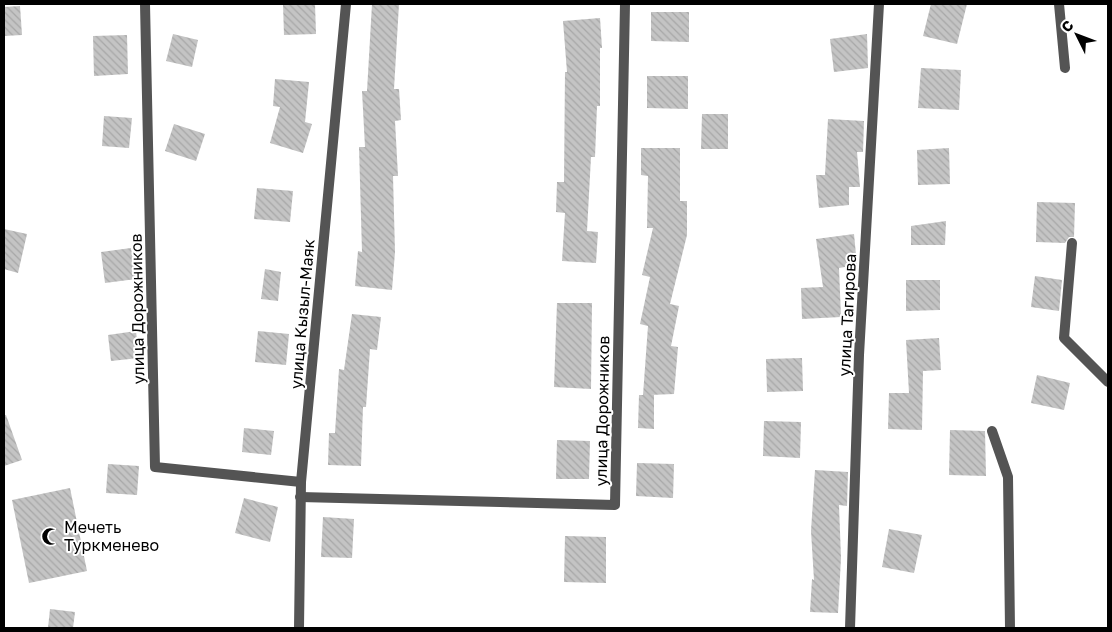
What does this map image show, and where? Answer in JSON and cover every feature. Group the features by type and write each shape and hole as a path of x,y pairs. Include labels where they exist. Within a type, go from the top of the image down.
{"street":[{"name":"улица Дорожников","path":"145,4 155,467 301,482"},
{"name":"улица Кызыл-Маяк","path":"299,628 301,482 346,4"},
{"name":"улица Дорожников","path":"300,497 615,505 625,4"},
{"name":"улица Тагирова","path":"850,628 859,355 879,4"},
{"path":"1059,4 1065,68"},
{"path":"1072,243 1064,338 1108,382"},
{"path":"992,431 1008,477 1010,628"}],"building":[{"path":"283,4 315,4 316,34 284,35"},
{"path":"372,4 399,4 394,89 399,89 401,120 395,121 398,176 393,176 395,252 392,290 355,286 358,251 362,252 359,147 365,147 362,91 367,91"},
{"path":"931,4 967,4 957,44 923,36"},
{"path":"20,6 22,35 4,36 4,7"},
{"path":"651,12 689,12 689,42 651,41"},
{"path":"600,18 602,48 600,48 600,106 597,106 595,157 591,157 587,231 598,232 596,263 562,261 565,213 556,212 557,182 564,182 565,72 567,72 563,21"},
{"path":"173,34 198,40 192,67 166,61"},
{"path":"867,34 868,68 834,72 830,39"},
{"path":"127,35 128,74 94,76 93,36"},
{"path":"921,68 961,70 959,110 918,108"},
{"path":"647,76 688,76 688,109 647,108"},
{"path":"275,79 309,82 305,122 312,124 303,153 270,143 280,107 273,106"},
{"path":"702,114 728,114 728,149 701,149"},
{"path":"104,116 132,118 129,148 102,146"},
{"path":"828,119 864,121 863,152 857,152 860,187 849,187 849,205 819,208 816,175 825,175"},
{"path":"174,124 205,134 196,161 165,151"},
{"path":"641,148 680,148 680,201 687,201 687,235 670,304 679,306 671,346 678,347 674,394 650,395 654,395 654,429 638,428 639,395 643,395 648,326 640,324 650,277 642,275 653,228 647,228 648,176 641,175"},
{"path":"949,148 950,184 918,185 917,150"},
{"path":"257,188 293,191 290,222 254,219"},
{"path":"1037,202 1075,203 1074,237 1069,237 1065,243 1036,242"},
{"path":"946,221 945,245 911,245 911,226"},
{"path":"4,229 27,234 18,273 4,269"},
{"path":"854,234 857,265 839,268 841,317 802,319 801,288 823,287 816,239"},
{"path":"131,248 136,279 105,283 101,252"},
{"path":"265,269 281,272 278,301 261,299"},
{"path":"1035,276 1062,280 1059,311 1031,307"},
{"path":"906,280 940,280 940,310 906,311"},
{"path":"557,303 592,303 591,389 554,387"},
{"path":"352,314 381,317 377,350 370,349 366,407 363,407 361,466 328,465 329,433 335,433 339,369 344,370"},
{"path":"136,331 139,358 111,361 108,335"},
{"path":"258,331 289,334 286,365 255,362"},
{"path":"939,338 941,370 923,371 922,430 888,429 889,393 909,393 906,340"},
{"path":"802,358 803,391 767,392 766,359"},
{"path":"1037,375 1070,383 1064,410 1031,403"},
{"path":"4,415 6,415 22,460 4,466"},
{"path":"764,421 801,422 800,458 763,456"},
{"path":"244,428 274,431 271,455 242,452"},
{"path":"950,430 985,431 986,476 949,475"},
{"path":"557,440 590,441 589,479 556,479"},
{"path":"637,463 674,464 673,498 636,496"},
{"path":"108,464 139,466 137,495 106,493"},
{"path":"815,470 848,472 847,506 839,505 841,558 838,613 810,612 812,579 814,580 811,531"},
{"name":"Мечеть Туркменево","path":"70,488 87,571 29,583 12,500"},
{"path":"244,498 278,507 270,542 235,533"},
{"path":"323,517 354,519 352,558 321,557"},
{"path":"889,529 922,535 914,573 882,567"},
{"path":"565,536 606,537 606,583 564,582"},
{"path":"50,609 75,612 73,628 48,628"}],"place":[{"name":"Мечеть Туркменево","path":"50,536"}]}
